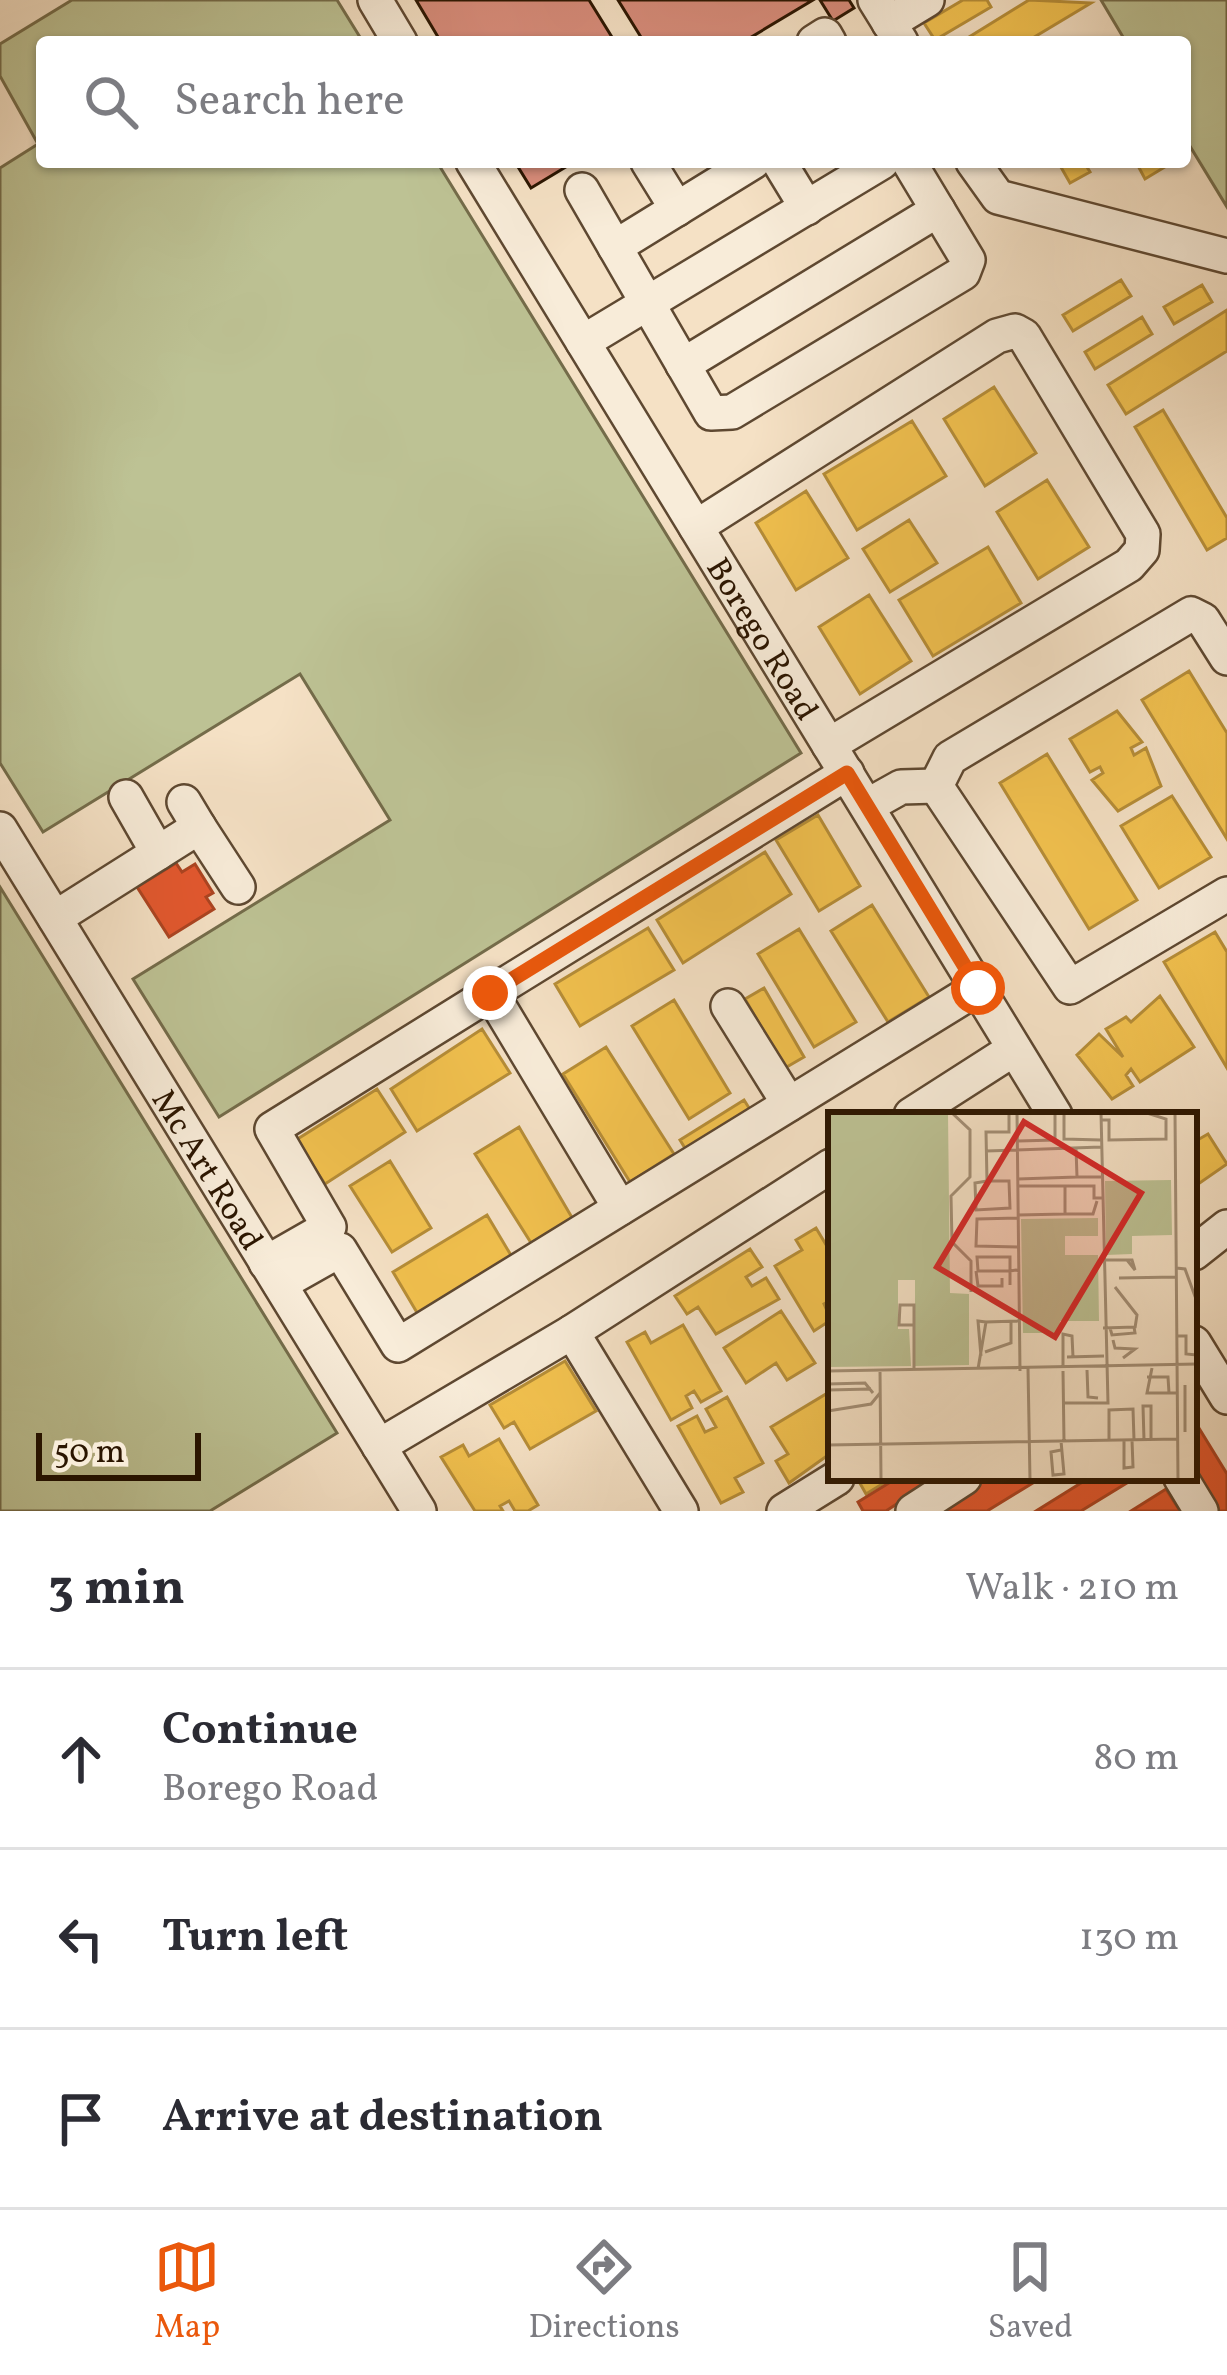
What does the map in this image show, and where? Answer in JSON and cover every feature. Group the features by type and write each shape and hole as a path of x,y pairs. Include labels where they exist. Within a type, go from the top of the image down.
{"street":[{"path":"374,0 396,36"},
{"path":"888,22 927,0"},
{"name":"Borego Road","path":"477,168 1053,1112"},
{"path":"652,168 676,209"},
{"path":"615,247 743,168"},
{"path":"783,168 807,208"},
{"path":"584,342 872,168"},
{"path":"582,190 711,413 732,412 963,273 968,260 913,168"},
{"path":"978,168 998,197 1227,256"},
{"path":"683,365 938,210"},
{"path":"273,1273 329,1227 272,1129 490,993 1111,577 1142,550 1143,534 1024,336 1015,331 997,337 696,527"},
{"path":"936,787 950,758 1191,614 1203,620 1227,658"},
{"path":"866,806 901,787 936,787"},
{"path":"936,787 1070,988 1227,894"},
{"path":"126,797 158,853"},
{"path":"55,918 158,853 192,814 238,887"},
{"name":"Mc Art Road","path":"0,829 419,1511"},
{"path":"273,1273 340,1250 398,1345 978,988"},
{"path":"490,993 620,1208"},
{"path":"728,1006 789,1104"},
{"path":"916,1112 1015,1048"},
{"path":"379,1446 828,1174"},
{"path":"1197,1251 1227,1227"},
{"path":"572,1332 681,1511"},
{"path":"1197,1347 1227,1396"},
{"path":"784,1511 833,1481"},
{"path":"913,1511 959,1481"},
{"path":"1183,1481 1201,1511"}],"green space":[{"path":"72,0 337,0 359,36 36,36 36,140 0,76 0,44"},
{"path":"1101,0 1227,0 1227,207 1191,148 1191,36 1122,36"},
{"path":"36,145 36,168 441,168 801,753 219,1117 133,979 390,820 300,674 43,832 0,763 0,168"},
{"path":"0,887 337,1433 210,1511 0,1511"}],"building: Homes":[{"path":"963,0 987,0 991,7 942,36 932,36 924,23"},
{"path":"1029,0 1091,3 1036,36 971,36"},
{"path":"1061,168 1088,168 1090,172 1070,183"},
{"path":"1139,168 1163,168 1145,179"},
{"path":"1121,280 1131,296 1073,331 1063,315"},
{"path":"1202,285 1212,302 1174,324 1164,307"},
{"path":"1227,310 1227,351 1126,414 1108,385"},
{"path":"1142,317 1152,334 1095,369 1085,352"},
{"path":"994,387 1036,453 985,486 944,419"},
{"path":"1163,410 1227,518 1227,538 1207,550 1135,427"},
{"path":"912,421 946,476 857,530 824,474"},
{"path":"1047,480 1089,547 1038,579 997,512"},
{"path":"806,491 848,558 796,590 756,523"},
{"path":"909,520 937,563 890,592 863,549"},
{"path":"988,547 1021,603 933,656 899,600"},
{"path":"869,595 911,661 860,694 819,627"},
{"path":"1189,671 1227,733 1227,839 1142,700"},
{"path":"1117,711 1142,742 1131,748 1134,755 1146,748 1161,786 1118,811 1092,780 1103,773 1100,767 1090,772 1070,739"},
{"path":"1047,754 1137,900 1089,929 1000,783"},
{"path":"1172,796 1211,857 1159,888 1121,826"},
{"path":"818,815 860,886 819,911 776,840"},
{"path":"765,852 791,894 683,963 657,920"},
{"path":"872,905 929,997 888,1022 831,931"},
{"path":"648,928 674,970 580,1026 555,984"},
{"path":"799,929 856,1022 814,1047 758,954"},
{"path":"1215,932 1227,952 1227,1068 1164,962"},
{"path":"764,988 804,1057 785,1068 745,999"},
{"path":"1160,996 1194,1047 1140,1082 1131,1069 1126,1075 1133,1086 1112,1099 1077,1055 1099,1034 1123,1057 1106,1029 1126,1017 1131,1022"},
{"path":"674,1000 730,1093 689,1119 632,1026"},
{"path":"482,1029 510,1073 417,1131 391,1089"},
{"path":"606,1047 674,1154 630,1182 563,1074"},
{"path":"377,1089 405,1132 325,1184 296,1140"},
{"path":"744,1100 756,1119 691,1158 680,1140"},
{"path":"519,1127 574,1221 533,1246 475,1154"},
{"path":"1208,1134 1227,1164 1197,1185 1197,1140"},
{"path":"390,1161 431,1228 392,1252 350,1186"},
{"path":"487,1215 512,1257 419,1316 393,1272"},
{"path":"816,1228 828,1248 828,1302 824,1304 828,1322 814,1331 775,1266 802,1250 796,1240"},
{"path":"750,1249 762,1267 746,1277 752,1286 766,1278 779,1299 716,1334 698,1307 687,1314 675,1296"},
{"path":"781,1311 815,1363 787,1380 776,1363 746,1383 724,1348"},
{"path":"683,1325 721,1391 701,1402 694,1391 686,1396 692,1408 671,1420 627,1342 645,1332 651,1343"},
{"path":"565,1361 596,1411 530,1449 514,1422 504,1428 490,1405"},
{"path":"828,1393 828,1455 789,1483 776,1461 788,1454 771,1427"},
{"path":"727,1397 763,1463 735,1478 743,1492 721,1503 678,1426 697,1416 705,1432 716,1427 706,1409"},
{"path":"499,1439 538,1505 528,1511 515,1511 509,1501 500,1506 503,1511 475,1511 441,1457 463,1445 469,1456"},
{"path":"859,1481 887,1481 866,1494"}],"building: Shops":[{"path":"176,863 182,872 195,864 213,893 206,897 214,909 169,937 137,887"},
{"path":"1197,1425 1227,1474 1227,1511 1215,1511 1196,1481"},
{"path":"892,1481 931,1481 886,1511 863,1511 858,1502"},
{"path":"977,1481 1036,1481 987,1511 929,1511"},
{"path":"1084,1481 1130,1481 1081,1511 1036,1511"},
{"path":"1166,1489 1180,1511 1131,1511"}],"building: Other":[{"path":"416,0 589,0 611,36 437,36"},
{"path":"618,0 813,0 753,36 640,36"},
{"path":"820,0 849,0 854,8 833,21"},
{"path":"519,168 564,168 531,188"}],"route":[{"path":"490,993 847,773 978,988"}]}
